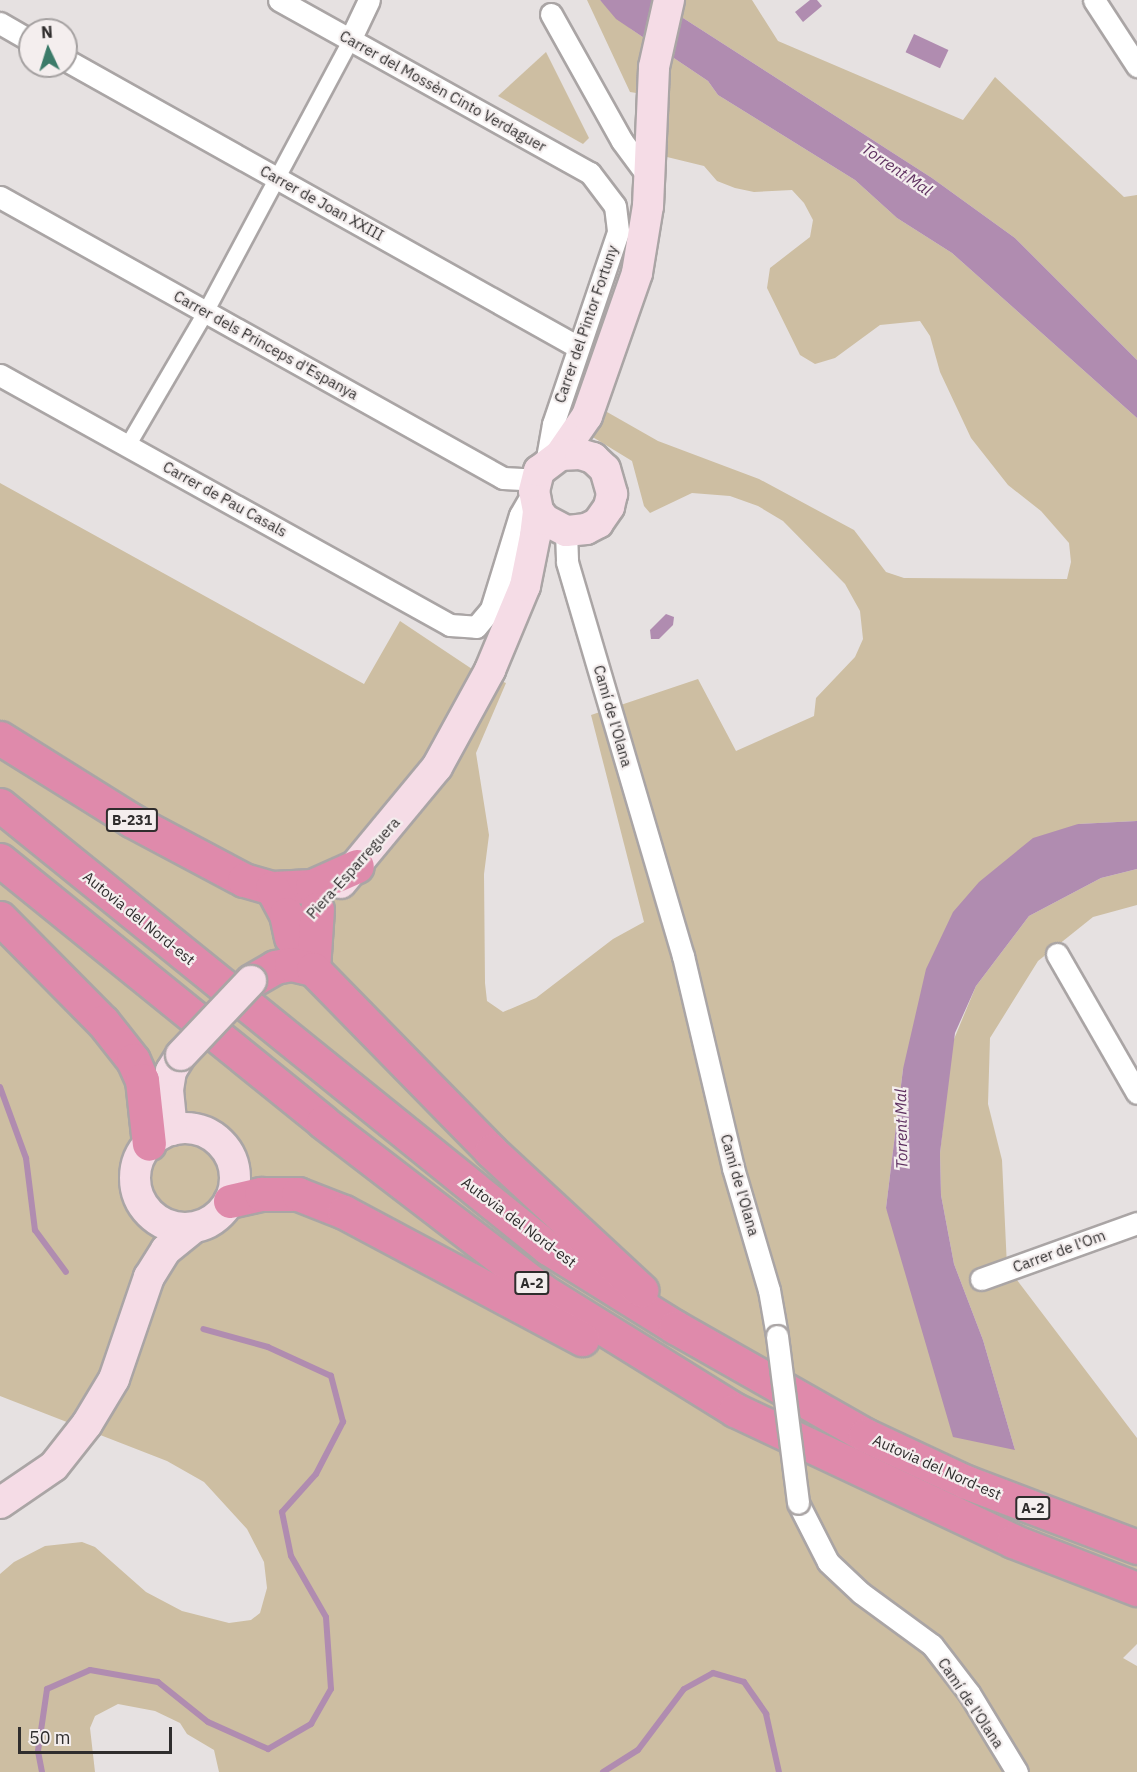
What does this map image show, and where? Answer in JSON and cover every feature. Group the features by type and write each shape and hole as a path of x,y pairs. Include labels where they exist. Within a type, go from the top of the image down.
{"highway":[{"name":"B-231","path":"0,738 131,820 244,880 272,888 312,886 357,866"},
{"name":"Autovia del Nord-est","path":"0,805 548,1248 675,1327 865,1435 966,1482 1137,1546"},
{"name":"A-2","path":"0,860 323,1122 543,1291 735,1410 1014,1541 1137,1589"},
{"path":"272,888 286,914 291,937"},
{"path":"313,969 317,909"},
{"path":"0,918 103,1022 133,1060 142,1080 160,1137"},
{"path":"259,972 283,965 313,969 491,1150 632,1280 675,1327"},
{"path":"230,1201 261,1194 298,1194 344,1212 655,1379 735,1410"}],"main road":[{"name":"B-231","path":"565,531 586,529 598,523 609,507 611,482 593,458 587,416 637,273 650,179 652,95 657,46 669,0"},
{"name":"Piera-Esparreguera","path":"160,1137 171,1071 180,1055 357,866 420,791 452,743 490,670 525,586 543,480 587,416"},
{"path":"565,531 545,520 543,480 579,454 593,458"},
{"name":"Piera-Esparreguera","path":"525,586 565,531"},
{"path":"0,1503 54,1466 87,1424 114,1379 149,1277 166,1250 193,1228 219,1215 230,1201 234,1169 218,1141 196,1130 160,1137 135,1170 135,1184 145,1209 149,1277"},
{"path":"145,1209 173,1227 193,1228"}],"street":[{"name":"Carrer del Mossèn Cinto Verdaguer","path":"279,0 590,173 604,187"},
{"path":"128,444 205,312 278,177 369,0"},
{"path":"1094,0 1137,66"},
{"path":"551,14 622,141 650,179"},
{"path":"0,23 18,33"},
{"name":"Carrer de Joan XXIII","path":"78,67 578,347"},
{"name":"Carrer del Pintor Fortuny","path":"450,625 476,627 491,609 520,514 543,480 553,424 618,232 615,206 604,187"},
{"name":"Carrer dels Princeps d'Espanya","path":"0,197 503,478 543,480"},
{"name":"Carrer de Pau Casals","path":"0,375 128,444 450,625"},
{"name":"Camí de l'Olana","path":"565,531 567,562 682,957 733,1168 769,1290 798,1503 828,1562 861,1593 932,1645 969,1693 1017,1772"},
{"path":"1058,954 1137,1093"},
{"name":"Carrer de l'Om","path":"981,1279 1137,1223"}],"shaded area":[{"path":"587,0 600,0 631,29 708,81 718,95 855,180 897,218 952,253 1137,418 1137,821 1078,824 903,1069 886,1208 1015,1450 983,1340 954,1264 941,1195 940,1153 952,1044 976,986 1029,916 1101,878 1137,869 1137,905 1093,917 1038,961 990,1038 988,1104 1002,1160 1007,1267 1137,1438 1137,1644 1123,1658 1137,1666 1137,1772 219,1772 214,1750 187,1734 180,1723 155,1711 118,1704 95,1716 90,1728 95,1772 0,1772 0,1574 14,1562 45,1546 82,1542 95,1547 146,1592 182,1611 229,1623 251,1620 260,1613 267,1588 264,1562 247,1529 204,1482 167,1461 0,1396 0,483 364,684 400,621 472,669 506,683 476,753 489,835 484,874 485,983 487,1001 503,1012 536,998 613,939 644,922 591,715 698,679 736,751 814,716 816,698 855,657 863,639 860,611 845,584 783,521 758,506 730,496 692,493 650,513 644,506 632,461 591,436 600,408 658,441 759,479 854,530 886,572 904,578 1067,579 1071,562 1069,543 1041,511 1008,485 971,438 940,372 930,336 920,321 880,325 835,358 815,364 800,355 767,288 770,268 810,237 813,220 804,203 792,190 754,192 735,188 717,181 704,166 667,157 668,98 630,92"},
{"path":"655,0 752,0 778,41 963,120 995,77 1124,197 1137,195 1137,360 1015,238 932,178"},
{"path":"546,52 589,138 583,144 498,96"}],"water":[{"name":"Torrent Mal","path":"600,0 655,0 932,178 1015,238 1137,360 1137,418 952,253 897,218 855,180 718,95 708,81 616,19"},
{"path":"810,0 817,0 822,6 803,22 795,12"},
{"path":"914,34 948,50 940,68 906,52"},
{"path":"666,614 674,617 673,625 659,639 651,639 650,630"},
{"name":"Torrent Mal","path":"1137,821 1137,869 1101,878 1029,916 976,986 955,1033 940,1153 941,1195 954,1264 983,1340 1015,1450 953,1437 886,1208 903,1069 926,969 953,912 979,882 1033,838 1078,824"}],"waterway":[{"path":"0,1087 26,1158 35,1230 66,1272"},
{"path":"42,1772 38,1751 47,1689 90,1670 158,1682 208,1722 268,1749 311,1724 331,1689 326,1617 291,1556 282,1512 316,1474 343,1422 331,1376 268,1347 203,1329"},
{"path":"603,1772 638,1750 684,1689 713,1673 744,1682 766,1714 779,1772"}]}
